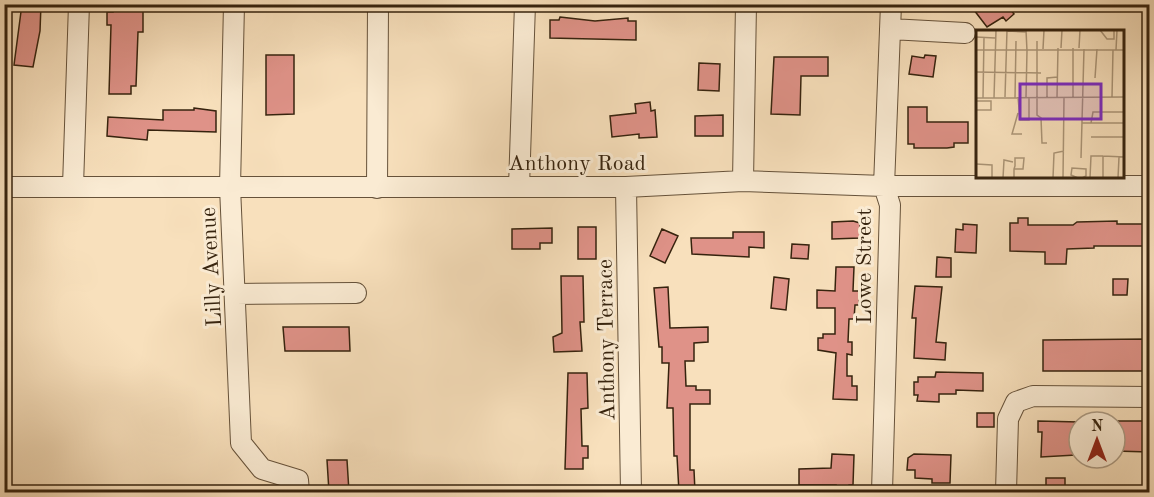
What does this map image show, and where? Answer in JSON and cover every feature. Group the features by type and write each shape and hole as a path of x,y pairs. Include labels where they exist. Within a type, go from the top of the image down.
{"street":[{"path":"73,186 79,4"},
{"name":"Lilly Avenue","path":"234,4 230,188 241,443 262,469 298,480 299,492"},
{"path":"377,188 378,4"},
{"path":"519,187 525,4"},
{"path":"743,181 746,4"},
{"name":"Lowe Street","path":"882,492 890,205 884,186 891,4"},
{"path":"890,29 965,33"},
{"name":"Anthony Road","path":"4,187 626,188 743,181 884,186 1149,186"},
{"name":"Anthony Terrace","path":"626,188 631,492"},
{"path":"236,294 356,293"},
{"path":"1006,492 1008,419 1016,402 1033,396 1149,397"}],"building":[{"path":"22,4 41,4 40,31 33,67 14,65"},
{"path":"113,4 128,4 128,10 143,10 143,32 138,32 136,86 131,86 131,94 109,94 111,25 107,25 107,12 113,12"},
{"path":"981,4 1019,4 1011,10 1014,14 1006,21 1003,17 987,27 974,10"},
{"path":"560,17 595,21 628,18 628,21 636,21 636,40 550,38 550,20 559,20"},
{"path":"266,55 294,55 294,114 266,115"},
{"path":"925,55 936,56 933,77 909,74 912,56 924,58"},
{"path":"774,57 828,57 828,76 801,76 800,115 771,114"},
{"path":"699,63 720,64 719,91 698,90"},
{"path":"650,102 651,111 655,110 657,137 639,138 639,134 612,137 610,116 636,113 635,104"},
{"path":"908,107 927,107 927,122 968,122 968,143 954,143 954,147 947,148 914,148 914,144 908,144"},
{"path":"194,108 216,111 216,132 148,130 147,140 107,136 108,117 163,120 163,110 194,110"},
{"path":"723,115 723,136 695,136 695,116"},
{"path":"1018,218 1028,218 1028,225 1073,225 1077,222 1117,221 1117,224 1149,224 1149,246 1094,246 1094,248 1067,249 1066,264 1045,264 1045,252 1010,251 1010,223 1018,223"},
{"path":"832,222 860,223 860,238 832,239"},
{"path":"963,224 977,225 976,253 955,252 956,229 963,230"},
{"path":"578,227 596,227 596,259 578,259"},
{"path":"552,228 552,243 540,243 540,249 512,249 512,229"},
{"path":"662,229 678,236 665,263 650,256"},
{"path":"733,232 764,232 764,248 749,247 749,257 692,254 691,238 733,238"},
{"path":"792,244 809,245 808,259 791,258"},
{"path":"937,257 951,258 951,277 936,277"},
{"path":"836,267 854,267 853,291 860,291 859,305 855,305 854,319 849,319 848,342 852,342 852,355 847,354 847,376 852,376 852,386 857,386 857,400 833,399 836,353 818,350 818,338 823,338 823,334 835,334 835,308 817,308 817,290 835,291"},
{"path":"561,276 583,276 584,322 580,322 582,351 554,352 553,337 562,333"},
{"path":"774,277 789,279 786,310 771,308"},
{"path":"1113,279 1128,279 1127,295 1113,295"},
{"path":"915,286 942,287 936,342 946,343 945,360 914,358 916,318 912,318"},
{"path":"668,287 670,328 708,327 708,342 694,343 694,361 685,361 686,386 696,386 696,390 710,390 710,404 690,404 690,470 694,470 695,492 679,492 677,456 674,456 673,408 667,408 669,363 662,363 654,288"},
{"path":"283,327 349,327 350,351 285,351"},
{"path":"1149,339 1149,371 1043,371 1043,340"},
{"path":"936,372 983,373 983,391 956,390 956,394 939,394 939,402 917,401 918,395 914,395 914,382 918,382 918,377 935,377"},
{"path":"568,373 587,373 588,408 581,409 582,446 588,446 588,458 583,458 583,469 565,469"},
{"path":"977,413 994,413 994,427 977,427"},
{"path":"1038,421 1067,422 1067,456 1041,457 1042,432 1038,432"},
{"path":"1127,421 1147,421 1149,452 1127,451"},
{"path":"832,454 854,455 853,485 849,485 848,492 835,492 836,485 799,485 799,469 831,468"},
{"path":"914,454 951,455 950,483 932,483 932,479 915,478 915,470 907,470 908,458"},
{"path":"327,460 347,460 349,492 329,492"},
{"path":"1046,478 1065,478 1065,492 1046,492"}]}
